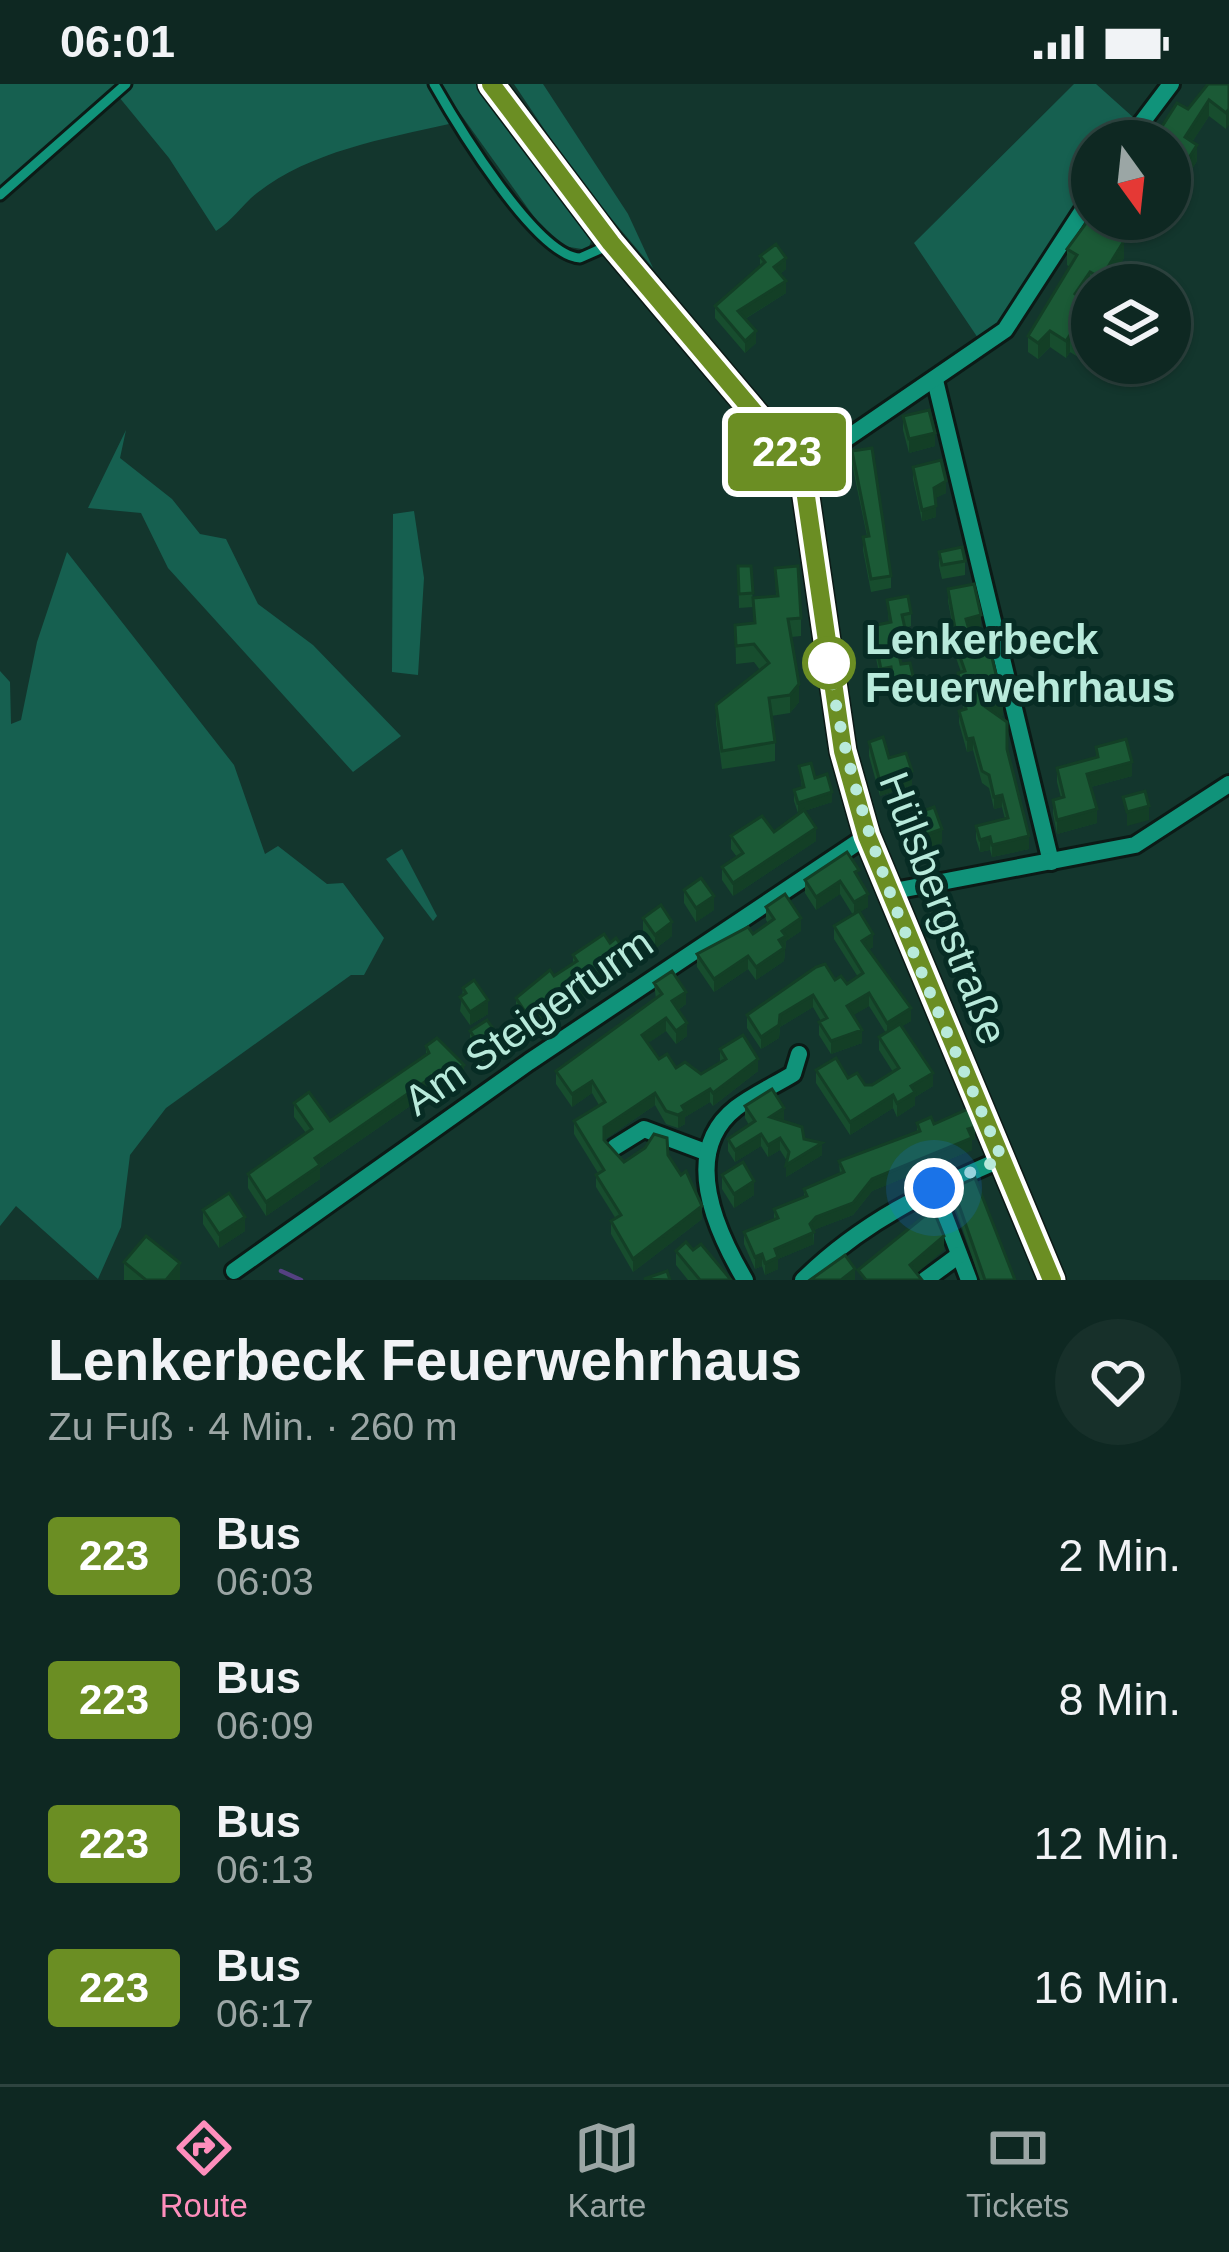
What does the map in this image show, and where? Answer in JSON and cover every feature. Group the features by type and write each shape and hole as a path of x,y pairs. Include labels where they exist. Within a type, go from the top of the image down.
{"street":[{"path":"491,84 611,243 802,469 1005,331 1071,229"},
{"path":"1144,120 1171,84"},
{"path":"935,380 1051,862"},
{"name":"Hülsbergstraße","path":"802,469 843,751 867,836 1052,1280"},
{"path":"889,892 1135,845 1229,784"},
{"name":"Am Steigerturm","path":"234,1271 557,1043 867,836"},
{"path":"746,1280 714,1218 708,1153 715,1130 734,1109 793,1074 799,1054"},
{"path":"615,1147 644,1129 708,1153"},
{"path":"803,1280 843,1241 934,1188 1002,1159"},
{"path":"934,1188 969,1280"},
{"path":"926,1280 959,1255"}],"lane":[{"path":"0,195 126,84"},
{"path":"434,84 458,127 551,246 580,258 611,243"}],"green space":[{"path":"0,84 120,84 0,190"},
{"path":"133,84 428,84 449,124 348,148 300,167 257,193 216,231 169,158 119,97"},
{"path":"439,84 477,84 591,241 588,250 557,245 547,235"},
{"path":"514,84 543,84 628,214 653,268 577,178"},
{"path":"1074,84 1096,84 1134,118 1071,120 1071,212 995,327 980,341 914,243"},
{"path":"126,430 120,458 172,499 200,534 226,539 258,604 313,645 401,736 353,772 168,568 141,513 88,508"},
{"path":"414,511 424,578 418,675 392,672 393,514"},
{"path":"67,552 234,765 265,854 278,846 327,884 343,883 384,938 364,975 351,975 166,1108 130,1155 121,1227 98,1279 16,1206 0,1226 0,671 10,682 11,724 21,720 37,642"},
{"path":"402,849 437,916 433,921 386,859"}],"building":[{"path":"1208,84 1229,84 1226,113 1209,100 1191,128 1191,120 1166,120 1177,103 1188,109"},
{"path":"1074,240 1124,241 1110,264 1072,264 1077,255 1067,249"},
{"path":"776,244 786,258 774,267 786,281 738,311 756,331 745,341 715,306 765,262 760,256"},
{"path":"1071,265 1071,336 1066,341 1050,331 1038,343 1028,336"},
{"path":"929,410 935,433 909,439 903,416"},
{"path":"872,448 891,576 871,579 863,537 869,536 852,451"},
{"path":"941,460 946,481 934,488 936,506 922,510 913,467"},
{"path":"962,547 965,561 942,565 939,552"},
{"path":"738,566 751,566 753,593 739,594"},
{"path":"798,566 801,618 788,619 799,684 790,695 769,698 775,742 722,751 716,705 769,663 754,644 736,646 735,625 755,623 753,598 778,596 775,568"},
{"path":"974,584 981,615 966,619 973,644 988,641 1003,704 987,708 1007,722 1007,749 1029,836 992,845 990,837 980,840 976,826 1008,818 1002,795 994,797 989,775 982,771 973,738 967,739 959,711 966,709 958,673 965,671 950,629 955,628 948,589"},
{"path":"908,596 911,613 902,615 906,633 895,635 901,664 910,663 913,676 908,677 910,689 895,692 891,667 881,669 872,626 891,622 887,600"},
{"path":"883,737 889,758 906,753 912,771 880,782 869,742"},
{"path":"1126,739 1132,762 1087,774 1097,809 1057,820 1053,800 1064,797 1057,768 1098,757 1096,747"},
{"path":"811,763 815,778 827,774 832,792 798,803 794,790 804,787 799,766"},
{"path":"1145,791 1149,806 1127,812 1123,797"},
{"path":"934,807 942,829 911,840 904,818"},
{"path":"804,810 816,828 733,883 722,867 743,853 731,836 762,816 774,832"},
{"path":"847,852 868,894 854,902 840,881 816,897 805,880"},
{"path":"701,878 714,896 696,908 684,890"},
{"path":"785,894 801,918 782,931 786,936 779,940 784,948 756,967 748,956 714,979 697,954 748,927 753,934 774,919 766,907"},
{"path":"661,905 672,922 655,935 643,918"},
{"path":"859,911 873,934 862,941 911,1008 887,1023 869,993 847,1006 862,1030 831,1041 819,1022 827,1018 813,995 780,1015 779,1025 761,1037 747,1015 816,967 825,964 835,980 841,976 847,984 863,973 834,926"},
{"path":"604,934 610,943 616,938 627,954 586,981 562,989 528,1016 516,998 550,970 554,976 577,961 573,955"},
{"path":"672,971 686,992 672,1001 687,1023 676,1031 666,1018 642,1035 659,1059 667,1054 676,1068 685,1062 701,1074 726,1059 720,1049 743,1035 758,1059 713,1093 710,1089 682,1106 685,1111 678,1115 666,1111 655,1093 604,1127 604,1140 624,1162 645,1148 654,1134 667,1138 668,1155 681,1175 686,1171 702,1206 633,1259 611,1221 621,1215 596,1175 604,1170 574,1121 605,1102 592,1081 572,1094 556,1071 662,994 654,983"},
{"path":"474,980 488,1000 470,1012 460,997"},
{"path":"487,1020 501,1040 484,1051 470,1031"},
{"path":"900,1024 933,1073 911,1086 915,1092 897,1103 893,1095 850,1122 816,1070 836,1058 848,1078 857,1073 865,1085 872,1085 899,1068 879,1037"},
{"path":"437,1038 464,1065 446,1077 442,1070 315,1158 320,1165 266,1202 248,1174 312,1129 294,1103 309,1092 330,1121 429,1053 426,1046"},
{"path":"772,1089 784,1108 770,1117 802,1127 804,1139 822,1143 786,1165 789,1152 780,1138 768,1145 761,1134 735,1150 728,1139 755,1121 745,1106"},
{"path":"968,1109 975,1127 968,1129 972,1138 872,1179 853,1203 816,1217 810,1224 814,1232 775,1249 778,1257 765,1263 762,1254 755,1257 744,1232 778,1218 774,1209 807,1196 804,1189 844,1172 839,1161 920,1131 917,1123 931,1117 934,1124"},
{"path":"743,1162 754,1181 734,1194 722,1175"},
{"path":"975,1178 1015,1280 985,1280 953,1188"},
{"path":"229,1193 245,1217 219,1234 203,1210"},
{"path":"933,1209 944,1236 910,1265 922,1280 866,1280 858,1270"},
{"path":"146,1236 180,1263 166,1280 146,1280 124,1262"},
{"path":"686,1242 693,1250 701,1244 731,1280 700,1280 676,1251"},
{"path":"845,1255 855,1269 841,1280 810,1280"},
{"path":"667,1271 670,1280 644,1279"}],"waterway":[{"path":"281,1271 301,1280"}],"bus line":[{"name":"223","path":"491,84 611,243 802,469 843,751 867,836 1052,1280"}],"place":[{"name":"Lenkerbeck Feuerwehrhaus","path":"829,663"}],"route":[{"path":"829,663 843,751 867,836 1002,1159 934,1188"}]}
